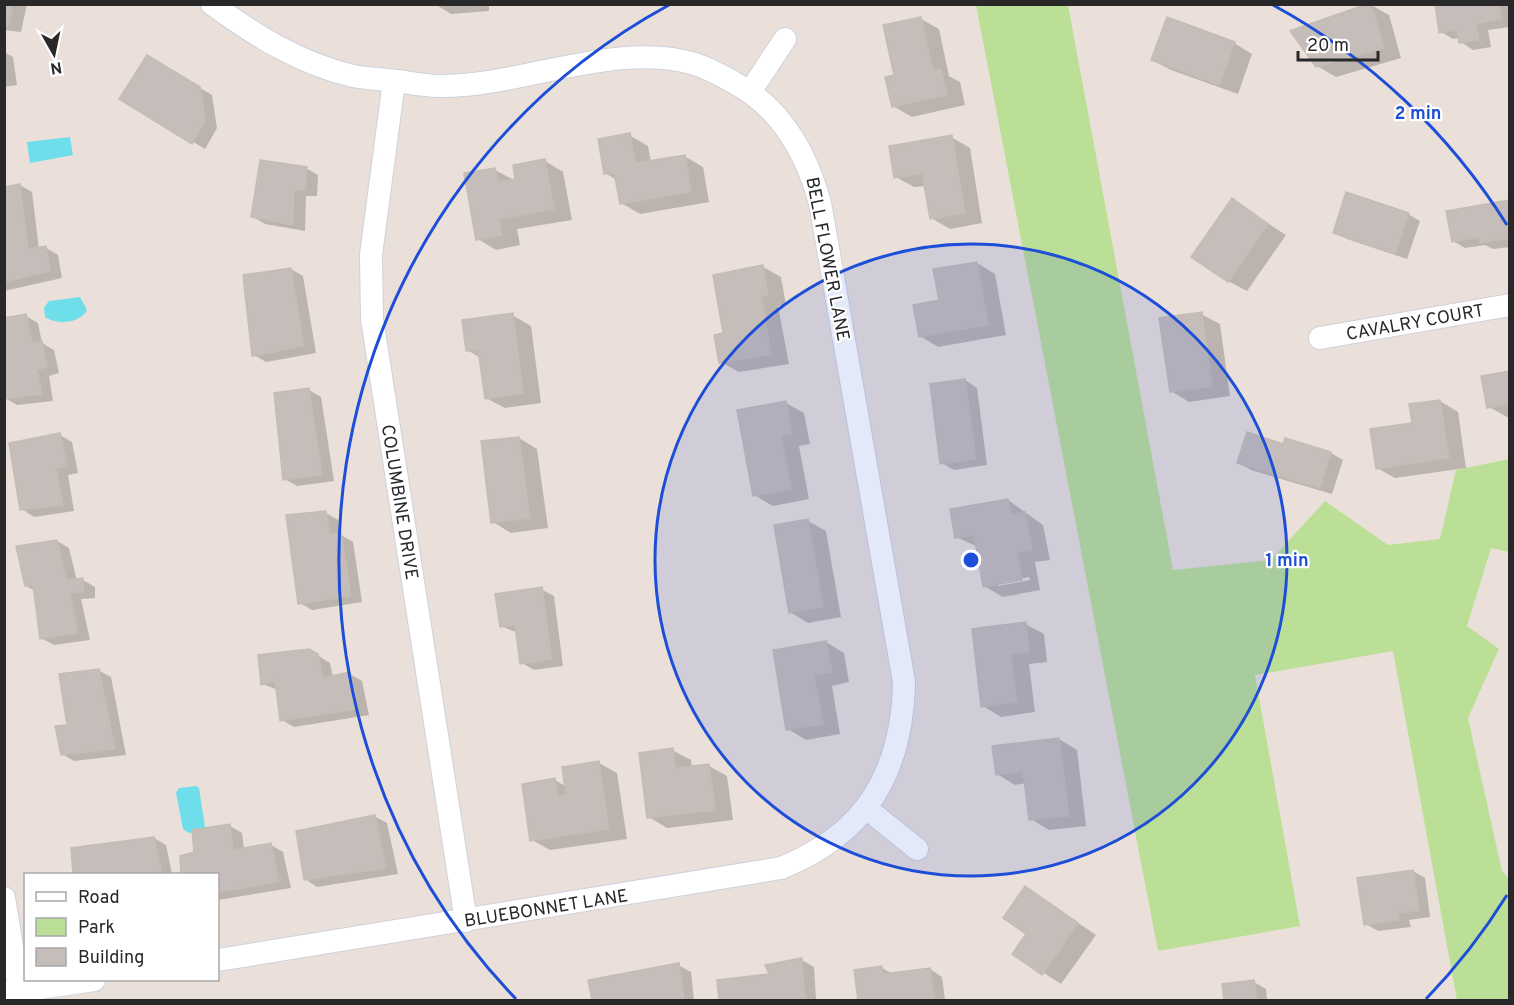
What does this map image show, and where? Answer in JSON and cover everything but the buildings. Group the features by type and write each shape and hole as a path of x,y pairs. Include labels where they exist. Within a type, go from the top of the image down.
{"street":[{"name":"BELL FLOWER LANE","path":"212,4 254,34 323,67 354,76 439,86 490,81 630,57 654,57 696,64 717,73 750,92 784,124 800,147 812,174 820,203 903,664 903,710 898,739 882,786 862,813"},
{"path":"750,92 785,39"},
{"name":"COLUMBINE DRIVE","path":"394,81 371,255 372,319 466,921"},
{"name":"CAVALRY COURT","path":"1320,338 1509,305"},
{"path":"862,813 917,849"},
{"name":"BLUEBONNET LANE","path":"219,960 781,868 808,858 835,839 862,813"},
{"path":"4,898 15,995 89,981"}],"green space":[{"path":"976,5 1068,5 1173,570 1271,560 1325,501 1388,545 1440,539 1456,470 1509,459 1509,552 1491,548 1467,626 1499,649 1468,718 1502,871 1509,879 1509,1000 1457,1000 1393,651 1255,675 1300,926 1158,951"}],"water":[{"path":"70,137 73,155 30,163 27,142"},
{"path":"80,297 87,310 79,318 61,322 45,317 44,308 49,301"},
{"path":"196,786 199,788 205,827 203,831 189,833 183,829 176,793 179,788"}]}
